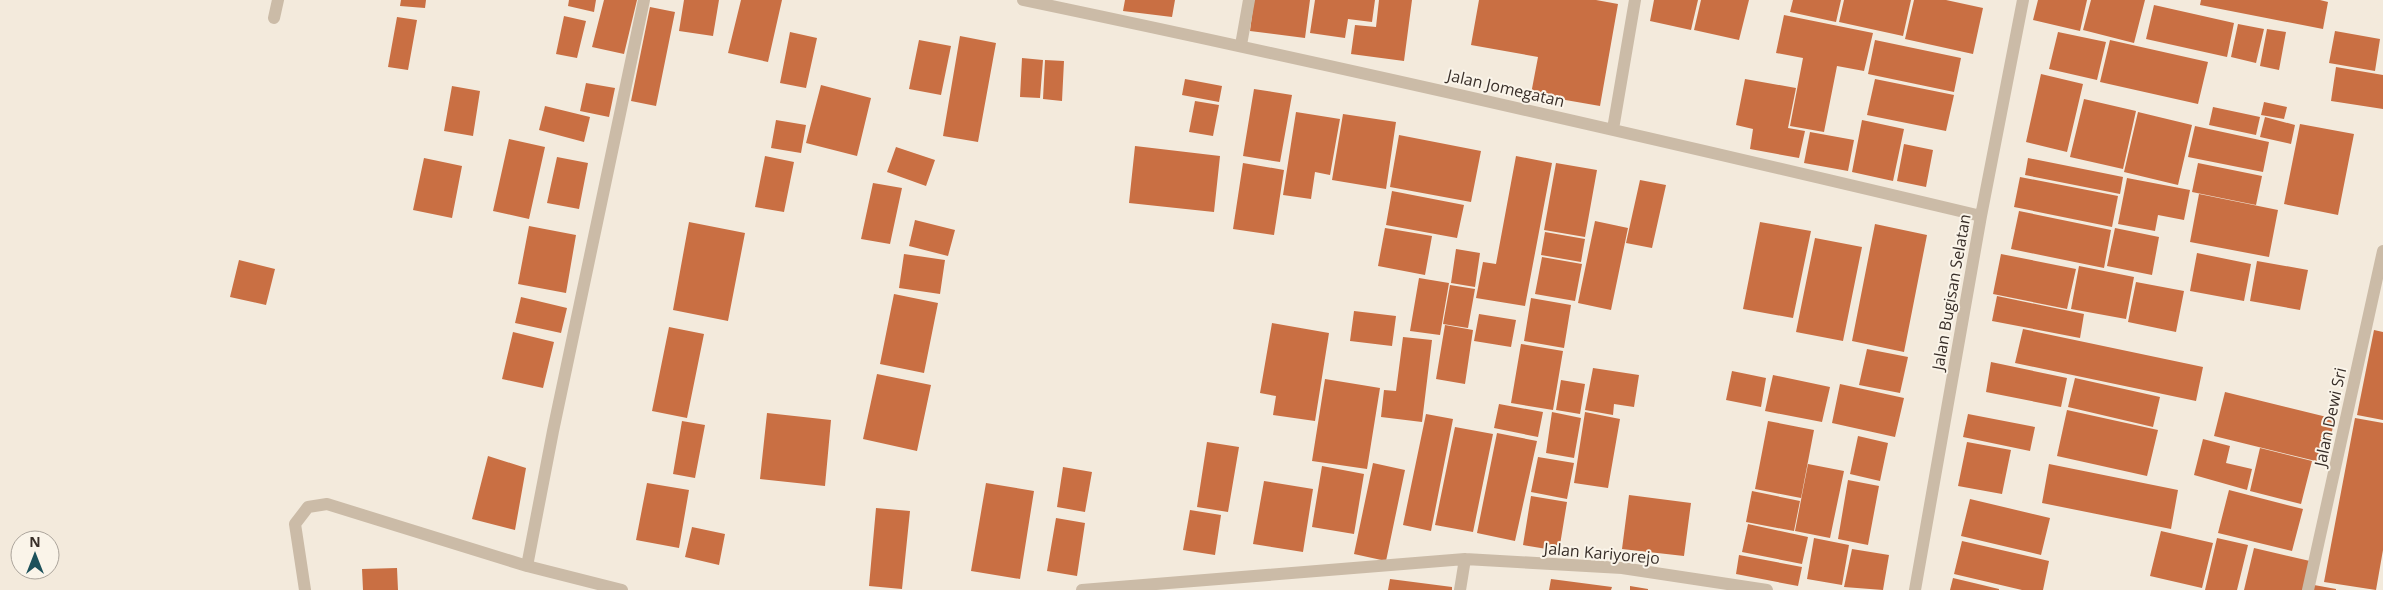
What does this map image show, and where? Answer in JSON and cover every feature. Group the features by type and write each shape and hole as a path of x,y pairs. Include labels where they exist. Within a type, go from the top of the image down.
{"street":[{"path":"274,18 278,0"},
{"path":"528,566 553,431 644,0"},
{"name":"Jalan Jomegatan","path":"1023,0 1241,45 1613,129 1981,216"},
{"path":"1241,45 1249,0"},
{"path":"1613,129 1635,0"},
{"name":"Jalan Bugisan Selatan","path":"1916,590 1981,216 2023,0"},
{"name":"Jalan Dewi Sri","path":"2308,590 2383,250"},
{"path":"305,590 295,524 308,508 327,504 528,566 622,590"},
{"path":"1460,590 1465,559"},
{"name":"Jalan Kariyorejo","path":"1082,590 1465,559 1622,568 1767,590"}],"building":[{"path":"401,0 426,0 425,8 400,6"},
{"path":"569,0 596,0 594,12 568,6"},
{"path":"604,0 637,0 624,54 592,47"},
{"path":"684,0 719,0 713,36 679,31"},
{"path":"741,0 782,0 768,62 728,53"},
{"path":"1125,0 1175,0 1172,17 1123,11"},
{"path":"1254,0 1310,0 1305,38 1250,31"},
{"path":"1315,0 1375,0 1372,22 1348,19 1345,38 1310,33"},
{"path":"1379,0 1412,0 1404,61 1351,54 1355,25 1376,27"},
{"path":"1479,0 1596,0 1618,4 1600,106 1531,94 1538,57 1471,45"},
{"path":"1654,0 1698,0 1691,30 1650,21"},
{"path":"1701,0 1749,0 1739,40 1694,30"},
{"path":"1793,0 1841,0 1836,22 1790,12"},
{"path":"1844,0 1911,0 1903,36 1839,22"},
{"path":"1914,0 1946,0 1983,8 1973,54 1905,39"},
{"path":"2038,0 2087,0 2080,31 2033,20"},
{"path":"2091,0 2145,0 2134,43 2083,30"},
{"path":"2201,0 2320,0 2328,2 2323,29 2200,5"},
{"path":"2154,5 2234,23 2227,57 2146,39"},
{"path":"650,7 675,12 656,106 631,101"},
{"path":"1784,15 1873,33 1864,71 1837,66 1824,132 1790,126 1803,58 1776,53"},
{"path":"564,16 586,21 577,58 556,54"},
{"path":"397,17 417,20 408,70 388,67"},
{"path":"2238,24 2264,29 2256,63 2231,57"},
{"path":"2267,29 2286,32 2279,70 2260,66"},
{"path":"2335,31 2380,39 2375,71 2329,63"},
{"path":"790,32 817,38 806,88 780,83"},
{"path":"2058,32 2106,42 2097,80 2049,69"},
{"path":"960,36 996,43 978,142 943,136"},
{"path":"919,40 951,46 941,95 909,89"},
{"path":"1875,40 1961,58 1954,92 1868,74"},
{"path":"2110,40 2208,62 2198,104 2100,82"},
{"path":"1022,58 1043,60 1040,98 1020,97"},
{"path":"1045,60 1064,61 1062,101 1043,99"},
{"path":"2336,67 2383,75 2383,109 2331,101"},
{"path":"2041,74 2083,84 2067,152 2026,142"},
{"path":"1185,79 1222,86 1219,102 1182,95"},
{"path":"1745,79 1796,88 1788,128 1805,131 1799,158 1750,149 1753,129 1736,125"},
{"path":"1875,79 1954,95 1946,131 1867,115"},
{"path":"586,83 615,88 609,117 580,111"},
{"path":"821,85 871,98 857,156 806,143"},
{"path":"452,86 480,91 473,136 444,131"},
{"path":"1254,89 1292,95 1280,162 1243,156"},
{"path":"2084,99 2136,111 2123,169 2070,157"},
{"path":"1195,101 1219,105 1213,136 1189,132"},
{"path":"2264,102 2287,107 2284,119 2261,115"},
{"path":"545,106 590,117 584,142 539,130"},
{"path":"2213,107 2260,117 2256,135 2209,125"},
{"path":"1296,112 1340,119 1330,175 1315,172 1311,199 1283,195"},
{"path":"2138,112 2192,125 2178,185 2124,172"},
{"path":"1343,114 1396,122 1386,189 1332,180"},
{"path":"2265,117 2295,125 2291,144 2260,137"},
{"path":"776,120 806,125 801,153 771,148"},
{"path":"1862,120 1904,129 1893,181 1852,172"},
{"path":"2300,124 2354,134 2338,215 2284,204"},
{"path":"2195,126 2269,142 2263,172 2188,157"},
{"path":"1810,132 1854,140 1848,171 1804,163"},
{"path":"1399,135 1481,151 1471,202 1390,187"},
{"path":"509,139 545,147 529,219 493,211"},
{"path":"1904,144 1933,150 1926,187 1897,181"},
{"path":"1135,146 1220,156 1214,212 1129,203"},
{"path":"896,147 935,160 926,186 887,172"},
{"path":"765,156 794,162 784,212 755,207"},
{"path":"1516,156 1552,163 1525,306 1476,298 1483,262 1496,264"},
{"path":"557,157 588,163 579,209 547,203"},
{"path":"424,158 462,166 452,218 413,210"},
{"path":"2028,158 2123,177 2120,194 2025,175"},
{"path":"1243,163 1284,170 1274,235 1233,229"},
{"path":"1556,163 1597,170 1585,237 1544,230"},
{"path":"2198,163 2262,176 2256,205 2192,192"},
{"path":"2020,177 2118,196 2112,227 2014,207"},
{"path":"2127,178 2190,190 2184,220 2158,215 2155,231 2118,224"},
{"path":"1640,180 1666,185 1652,248 1626,243"},
{"path":"873,183 902,188 890,244 861,239"},
{"path":"1392,191 1464,205 1457,238 1386,225"},
{"path":"2199,194 2278,210 2269,257 2190,242"},
{"path":"2019,211 2111,230 2104,268 2011,249"},
{"path":"915,220 955,230 948,256 909,246"},
{"path":"1595,221 1628,228 1611,310 1578,303"},
{"path":"689,222 745,233 728,321 673,310"},
{"path":"1760,222 1811,231 1793,318 1743,309"},
{"path":"1875,224 1927,235 1904,352 1852,341"},
{"path":"529,226 576,235 566,293 518,284"},
{"path":"1385,228 1432,236 1425,275 1378,266"},
{"path":"2115,228 2159,237 2152,275 2107,266"},
{"path":"1545,232 1585,239 1581,262 1541,255"},
{"path":"1815,238 1862,247 1843,341 1796,332"},
{"path":"1456,249 1480,253 1475,287 1451,283"},
{"path":"2197,253 2251,264 2244,301 2190,291"},
{"path":"904,254 945,260 940,294 899,288"},
{"path":"2001,254 2076,269 2067,309 1993,294"},
{"path":"1542,257 1582,264 1575,301 1535,294"},
{"path":"239,260 275,269 266,305 230,297"},
{"path":"2257,261 2308,270 2300,310 2250,301"},
{"path":"2079,266 2134,277 2126,319 2071,309"},
{"path":"1419,278 1449,283 1440,335 1410,331"},
{"path":"2136,282 2184,291 2176,332 2128,322"},
{"path":"1450,285 1475,289 1468,328 1443,324"},
{"path":"894,294 938,303 924,373 880,364"},
{"path":"1997,296 2084,314 2080,338 1992,321"},
{"path":"521,297 567,308 561,333 515,323"},
{"path":"1531,298 1571,305 1564,348 1524,341"},
{"path":"1354,311 1396,316 1392,346 1350,341"},
{"path":"1479,314 1516,320 1511,347 1474,341"},
{"path":"1272,323 1329,333 1315,421 1273,415 1276,396 1260,393"},
{"path":"1445,325 1473,330 1465,384 1436,379"},
{"path":"669,327 704,334 687,418 652,411"},
{"path":"2023,329 2203,367 2196,401 2015,363"},
{"path":"2374,330 2383,332 2383,420 2357,415"},
{"path":"513,332 554,342 543,388 502,379"},
{"path":"1403,337 1432,340 1422,422 1381,417 1384,390 1396,391"},
{"path":"1521,344 1563,351 1553,410 1511,403"},
{"path":"1867,349 1908,357 1900,393 1859,385"},
{"path":"1991,362 2067,378 2061,407 1986,392"},
{"path":"1593,368 1639,375 1634,407 1614,404 1613,415 1585,410"},
{"path":"1732,371 1766,378 1761,407 1726,400"},
{"path":"877,374 931,385 917,451 863,439"},
{"path":"1773,375 1830,387 1822,422 1765,411"},
{"path":"2075,378 2160,397 2153,427 2068,407"},
{"path":"1325,379 1380,388 1367,469 1312,461"},
{"path":"1561,380 1585,384 1580,414 1556,410"},
{"path":"1840,384 1904,398 1895,437 1832,423"},
{"path":"2225,392 2335,419 2324,463 2214,436"},
{"path":"1499,404 1543,412 1538,437 1494,428"},
{"path":"2067,410 2158,430 2147,476 2057,456"},
{"path":"1552,412 1581,418 1574,458 1546,453"},
{"path":"1585,412 1620,419 1608,488 1574,483"},
{"path":"767,413 831,420 825,486 760,479"},
{"path":"1426,414 1453,419 1431,531 1403,525"},
{"path":"1968,414 2035,427 2030,451 1963,437"},
{"path":"2355,418 2383,423 2383,550 2376,590 2324,582"},
{"path":"682,421 705,425 695,478 673,474"},
{"path":"1768,421 1814,430 1801,498 1755,489"},
{"path":"1455,427 1493,434 1473,532 1435,525"},
{"path":"1497,433 1537,441 1515,541 1477,533"},
{"path":"1858,436 1888,443 1880,481 1850,474"},
{"path":"2203,439 2230,446 2226,463 2252,469 2247,490 2194,475"},
{"path":"1207,442 1239,447 1228,512 1197,507"},
{"path":"1967,442 2011,450 2002,494 1958,486"},
{"path":"2260,448 2312,461 2301,504 2250,491"},
{"path":"488,456 526,468 515,530 472,519"},
{"path":"1538,457 1574,463 1567,499 1531,492"},
{"path":"1373,463 1405,470 1386,561 1354,554"},
{"path":"1808,464 1844,471 1830,538 1795,531"},
{"path":"2049,464 2178,490 2171,529 2042,503"},
{"path":"1322,466 1364,474 1354,534 1312,527"},
{"path":"1063,467 1092,472 1085,512 1057,507"},
{"path":"1848,480 1879,486 1868,545 1838,539"},
{"path":"1264,481 1313,489 1303,552 1253,544"},
{"path":"647,483 689,490 679,548 636,540"},
{"path":"986,483 1034,491 1020,579 971,571"},
{"path":"2229,490 2303,509 2292,551 2218,533"},
{"path":"1752,491 1800,501 1794,531 1746,522"},
{"path":"1629,495 1691,503 1684,556 1622,549"},
{"path":"1531,496 1567,502 1559,551 1523,545"},
{"path":"1970,499 2050,518 2041,555 1961,536"},
{"path":"876,508 910,511 902,589 869,586"},
{"path":"1190,510 1221,515 1215,555 1183,550"},
{"path":"1056,518 1085,523 1077,576 1047,571"},
{"path":"1748,524 1808,537 1802,564 1742,552"},
{"path":"692,527 725,534 719,565 685,557"},
{"path":"2161,531 2213,543 2202,588 2150,576"},
{"path":"1814,538 1849,545 1842,585 1807,579"},
{"path":"2217,538 2248,545 2237,590 2205,590"},
{"path":"1962,541 2049,561 2043,590 2022,590 1954,574"},
{"path":"2254,548 2310,561 2303,590 2244,590"},
{"path":"1852,549 1889,555 1883,590 1844,587"},
{"path":"1739,555 1802,567 1798,586 1736,574"},
{"path":"397,568 398,590 363,590 362,569"},
{"path":"1953,578 1999,589 1999,590 1950,590"},
{"path":"1390,579 1452,587 1452,590 1388,590"},
{"path":"1551,579 1612,587 1611,590 1549,590"},
{"path":"2314,585 2336,589 2336,590 2313,590"},
{"path":"1630,586 1648,589 1648,590 1630,590"}]}
